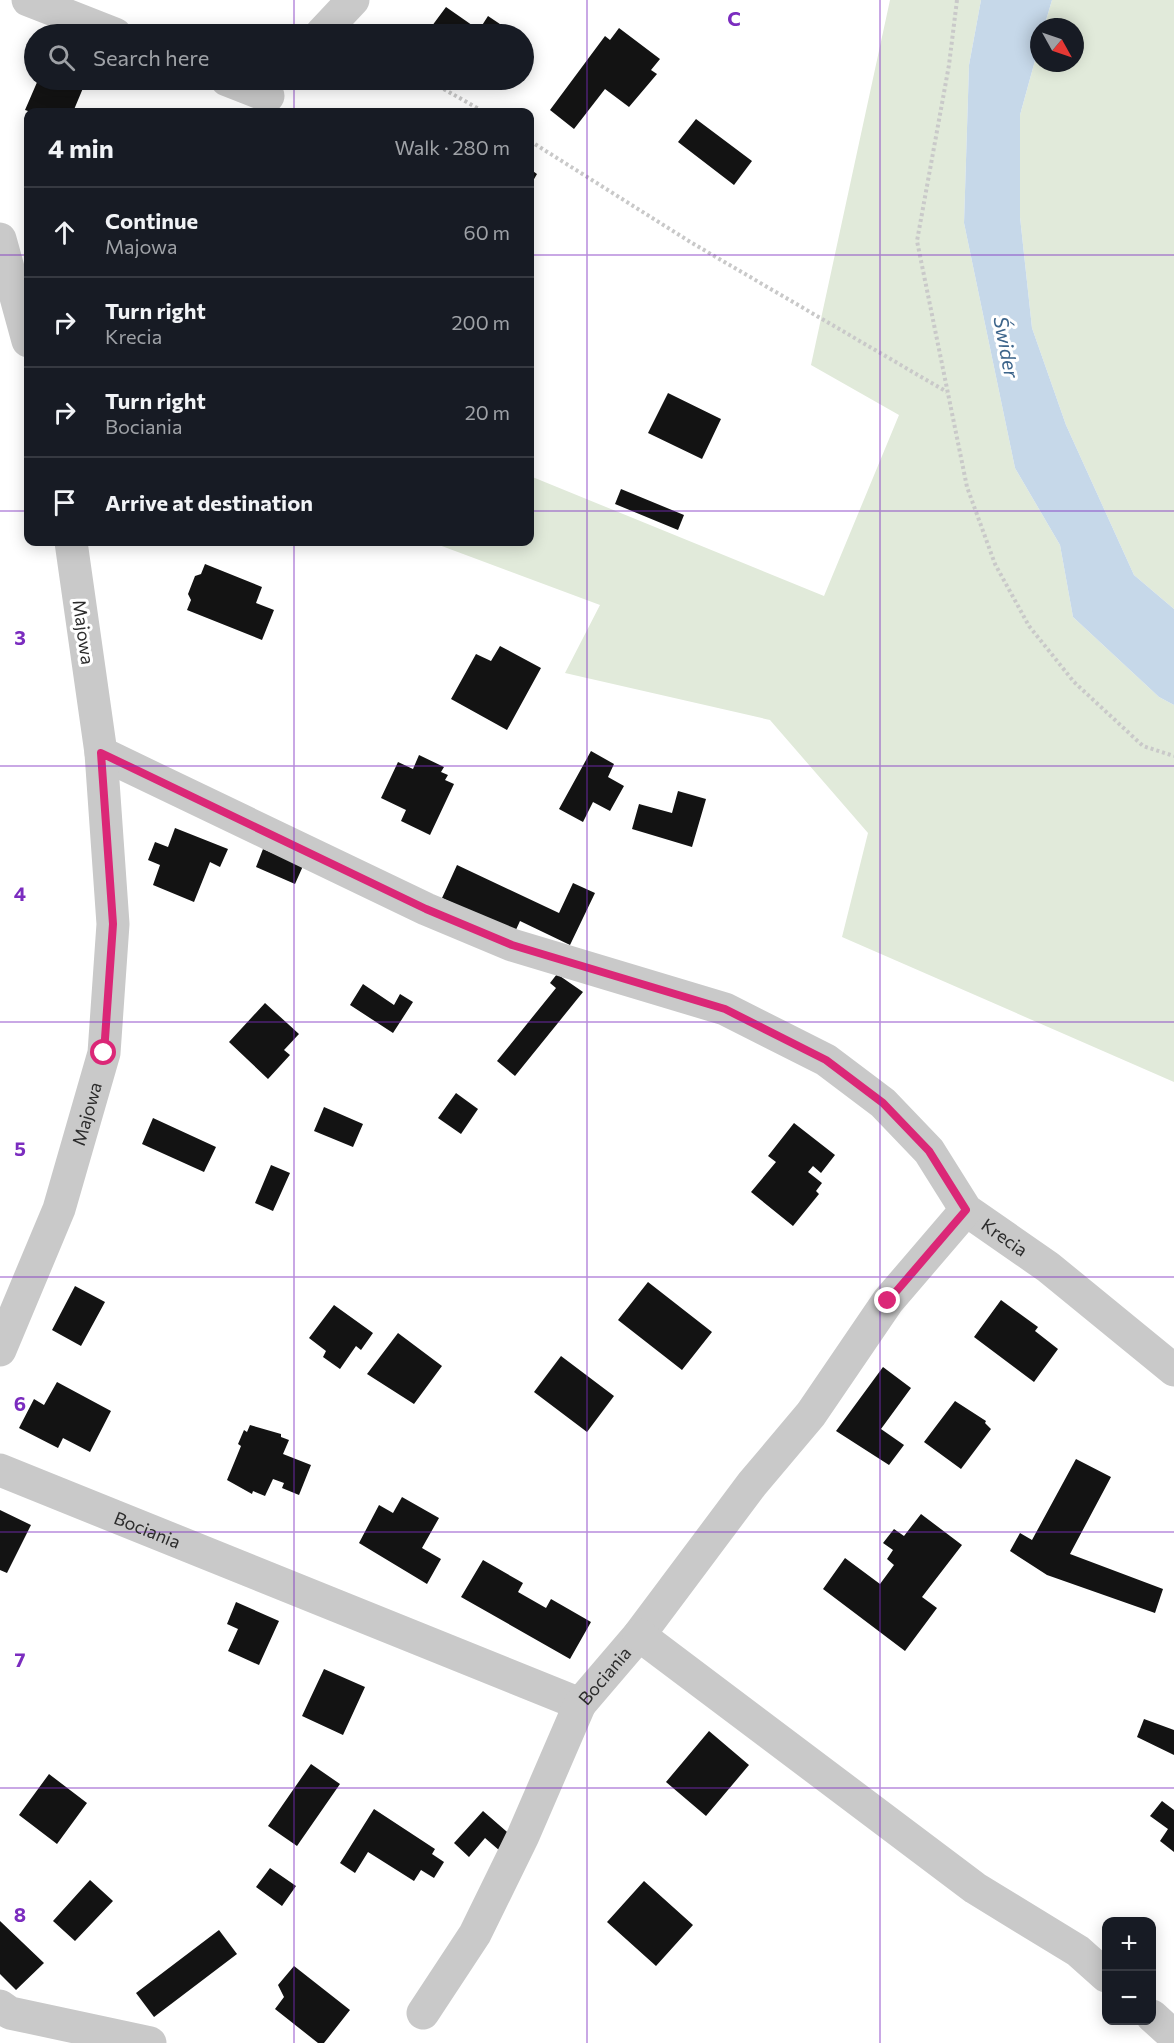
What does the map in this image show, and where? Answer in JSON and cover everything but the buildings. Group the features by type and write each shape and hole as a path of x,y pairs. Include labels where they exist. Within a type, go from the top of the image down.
{"street":[{"path":"28,0 89,24"},
{"path":"330,24 353,0"},
{"path":"253,90 268,96"},
{"path":"0,239 24,326"},
{"name":"Majowa","path":"0,1350 59,1209 104,1053 113,924 101,753 72,546"},
{"name":"Krecia","path":"101,753 426,909 512,945 725,1009 826,1060 883,1103 929,1151 966,1210 1047,1267 1174,1370"},
{"name":"Bociania","path":"0,1470 580,1704 639,1635 752,1484 811,1414 888,1301 966,1210"},
{"path":"639,1635 975,1888 1078,1951 1102,1972"},
{"path":"423,2013 475,1934 523,1836 580,1704"},
{"path":"0,2006 10,2013 150,2043"},
{"path":"1156,2020 1174,2036"}],"path":[{"path":"957,0 949,65 933,143 929,188 917,241 967,488 995,564 1029,626 1074,682 1143,746 1174,756"},
{"path":"446,90 477,108"},
{"path":"534,144 692,243 947,392"}],"green space":[{"path":"890,0 981,0 969,65 964,223 1015,468 1060,545 1073,617 1159,697 1174,705 1174,1082 842,937 868,833 770,720 565,673 600,605 442,546 534,546 534,478 824,596 899,415 811,365"},
{"path":"1052,0 1174,0 1174,609 1134,575 1066,425 1032,328 1020,217 1020,115 1032,72 1084,72 1084,18 1047,18"}],"water":[{"name":"Świder","path":"981,0 1052,0 1047,18 1030,18 1030,72 1032,72 1020,115 1020,217 1032,328 1066,425 1134,575 1174,609 1174,705 1159,697 1073,617 1060,545 1015,468 964,223 969,65"}],"route":[{"path":"104,1053 113,924 101,753 426,909 512,945 725,1009 826,1060 883,1103 929,1151 966,1210 888,1301"}]}
